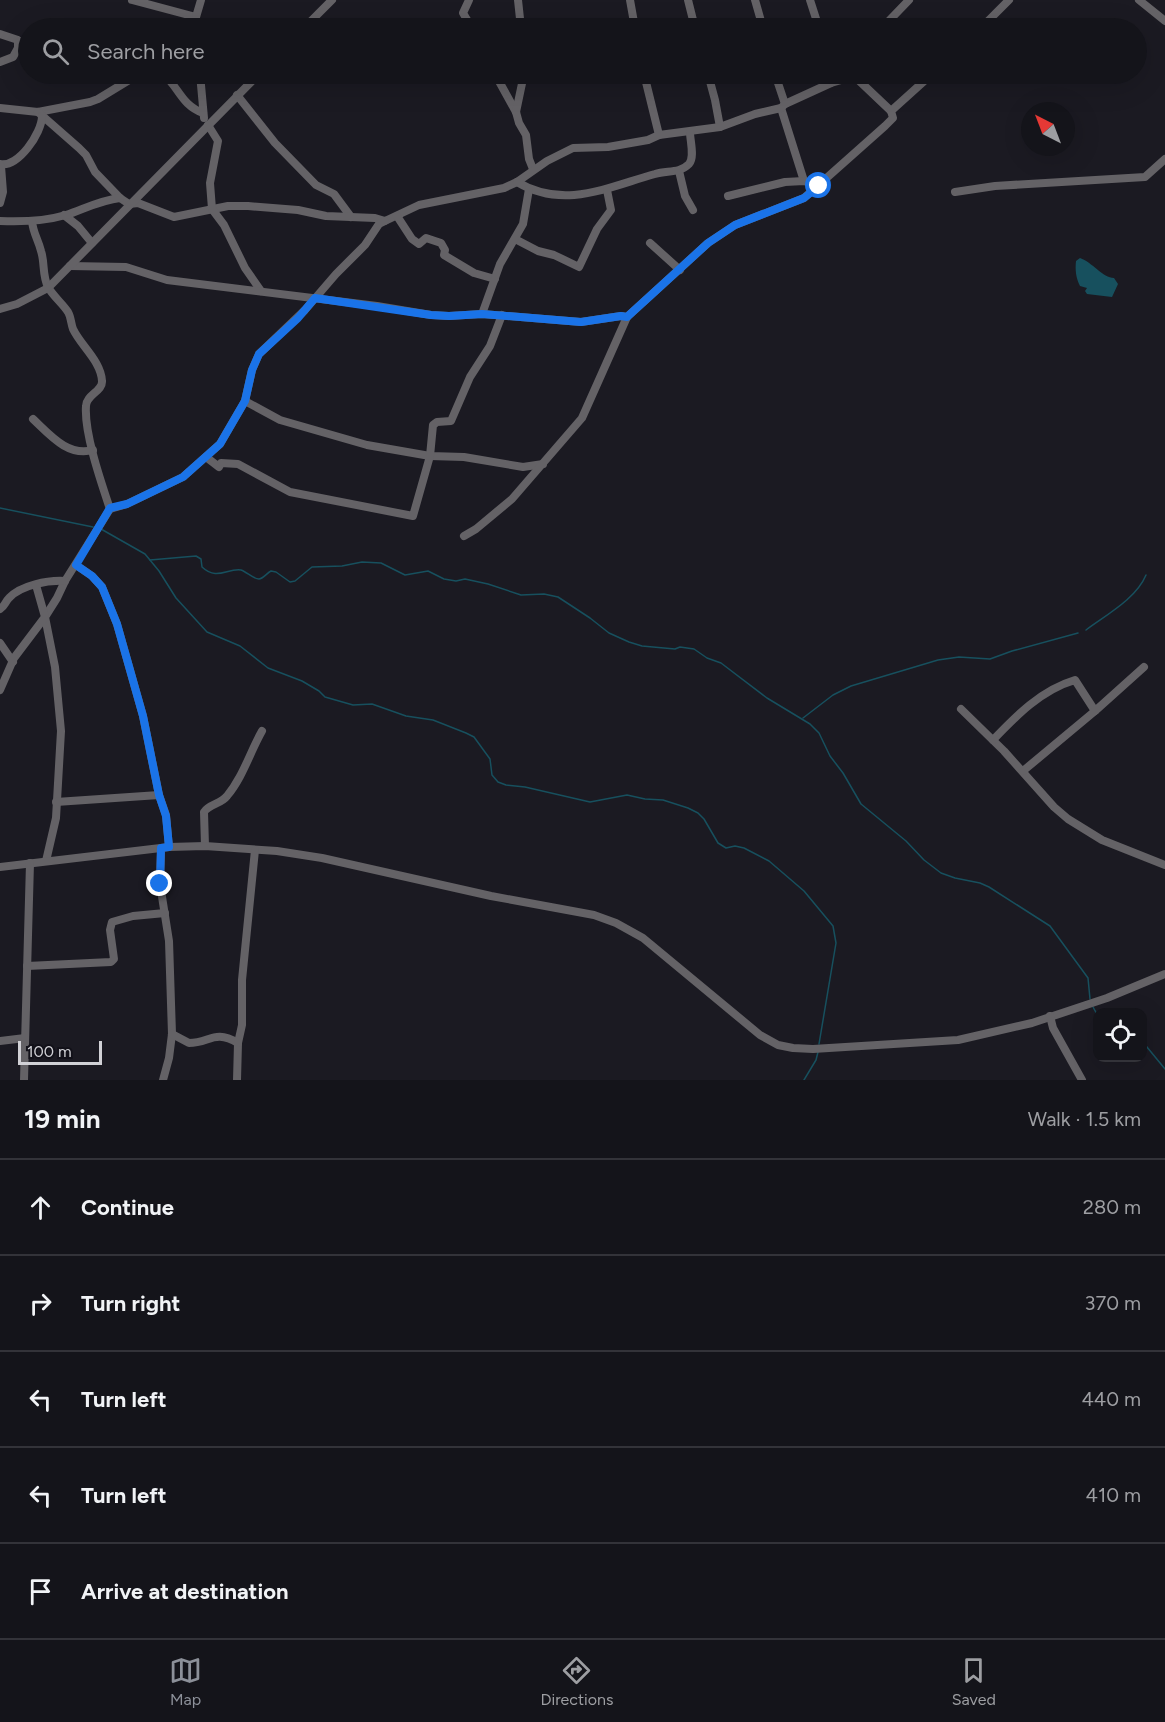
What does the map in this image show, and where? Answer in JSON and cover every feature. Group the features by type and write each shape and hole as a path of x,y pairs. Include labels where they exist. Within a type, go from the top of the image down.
{"street":[{"path":"132,0 196,17 201,0"},
{"path":"314,18 332,0"},
{"path":"466,18 463,14 469,0"},
{"path":"518,0 520,18"},
{"path":"630,0 633,18"},
{"path":"688,0 692,18"},
{"path":"756,0 760,18"},
{"path":"810,0 816,18"},
{"path":"892,18 909,0"},
{"path":"991,18 1009,0"},
{"path":"1139,0 1165,21"},
{"path":"0,34 18,40 18,48 13,57 0,62"},
{"path":"0,108 40,114 98,99 123,84"},
{"path":"173,84 182,99 203,113"},
{"path":"201,84 203,113 207,126 218,141 210,183 212,209 224,225 245,268 261,291"},
{"path":"0,309 17,304 48,288 249,84"},
{"path":"501,84 526,135 533,170"},
{"path":"516,112 522,84"},
{"path":"646,84 659,135"},
{"path":"711,84 720,127"},
{"path":"778,84 804,181"},
{"path":"0,690 13,662 57,598 110,508 127,504 183,477 220,444 245,401 252,370 259,354 298,318 360,251 379,224 419,206 488,193 517,182 533,170 573,148 608,147 648,140 659,135 720,127 783,106 827,84"},
{"path":"464,536 512,499 585,413 627,317 708,243 735,225 804,198 893,118 891,111 862,84"},
{"path":"891,111 921,84"},
{"path":"237,95 275,143 316,185 334,195 351,217"},
{"path":"0,203 3,192 0,165 14,162 33,140 40,129 40,114"},
{"path":"40,114 86,155 94,172 129,204 138,203 174,217 228,206 271,207 326,216 385,221"},
{"path":"517,182 529,189 562,196 607,190 660,172 679,171 691,162 690,132"},
{"path":"955,192 995,186 1145,177 1165,159"},
{"path":"679,171 685,196 693,210"},
{"path":"728,196 785,183 804,181 819,186"},
{"path":"482,314 506,253 523,224 529,189"},
{"path":"514,239 537,251 554,255 579,267 597,229 611,210 607,190"},
{"path":"0,221 32,220 64,215 94,204 120,198"},
{"path":"64,215 78,226 92,243"},
{"path":"397,216 412,239 419,244 426,238 441,243 445,250 444,255 459,265 495,279"},
{"path":"32,220 33,234 42,251 48,288 68,312 74,330 98,368 103,382 87,400 86,406 93,450 110,508"},
{"path":"650,243 680,270"},
{"path":"70,266 126,267 167,280 431,315 482,314 581,322 627,317"},
{"path":"206,458 219,467 221,464 238,464 290,492 413,516 430,456 433,425 437,422 451,421 470,377 490,346 502,315"},
{"path":"245,401 280,420 367,445 430,456 464,458 523,467 543,464"},
{"path":"33,419 62,445 83,453 93,450"},
{"path":"76,565 92,576 102,587 117,624 143,716 159,795 166,816 165,848 160,884 169,941 172,1034 169,1058 162,1080"},
{"path":"0,609 9,597 36,585 65,581"},
{"path":"36,585 55,667 61,731 56,818 46,861"},
{"path":"0,643 13,662"},
{"path":"1023,771 1144,667"},
{"path":"993,740 1016,716 1048,692 1075,681 1095,711"},
{"path":"961,710 993,740 1054,807 1068,819 1102,840 1165,865"},
{"path":"205,846 204,812 206,808 226,799 244,769 262,731"},
{"path":"56,802 159,795"},
{"path":"0,867 165,848 205,846 277,851 322,858 491,896 550,906 605,919 643,938 760,1035 778,1045 793,1048 825,1049 957,1040 1032,1023 1165,974"},
{"path":"237,1080 238,1043 242,1025 243,980 255,850"},
{"path":"24,1080 30,863"},
{"path":"27,966 111,962 114,959 111,943 112,922 133,916 165,913"},
{"path":"1050,1016 1053,1028 1082,1080"},
{"path":"172,1034 189,1043 214,1036 229,1038 238,1043"},
{"path":"0,1041 25,1038"}],"water":[{"path":"1080,258 1114,278 1118,284 1112,297 1087,294 1085,291 1087,288 1080,286 1076,261"}],"waterway":[{"path":"0,508 93,527"},
{"path":"101,529 145,554 176,598 207,632 240,646 268,668 302,681 325,697 353,705 372,704 406,716 433,720 466,733 474,737 490,759 492,775 498,782 506,785 525,787 590,802 627,795 663,800 688,808 704,819 718,843 726,848 735,846 744,848 769,861 804,891 833,926 836,943 819,1044"},
{"path":"150,560 196,556 201,559 202,567 212,573 241,570 259,579 271,571 290,582 295,581 312,567 342,566 362,562 381,563 405,575 428,571 444,579 456,581 465,579 521,595 544,594 558,597 609,633 629,642 642,646 694,649 707,658 721,663 767,698 810,724 819,733 830,756 861,804 906,841 924,860 941,873 989,887 1050,926 1088,978 1090,999"},
{"path":"1086,630 1128,599 1146,575"},
{"path":"803,718 833,695 851,686 938,660 959,657 990,659 1078,633"},
{"path":"1147,1047 1165,1069"},
{"path":"804,1080 818,1052"}],"route":[{"path":"160,884 161,848 169,847 166,816 159,795 143,716 120,633 106,593 92,576 76,565 110,508 127,504 183,477 220,444 245,401 252,370 259,354 298,318 315,298 431,315 482,314 581,322 627,317 708,243 735,225 804,198 819,186"}]}
